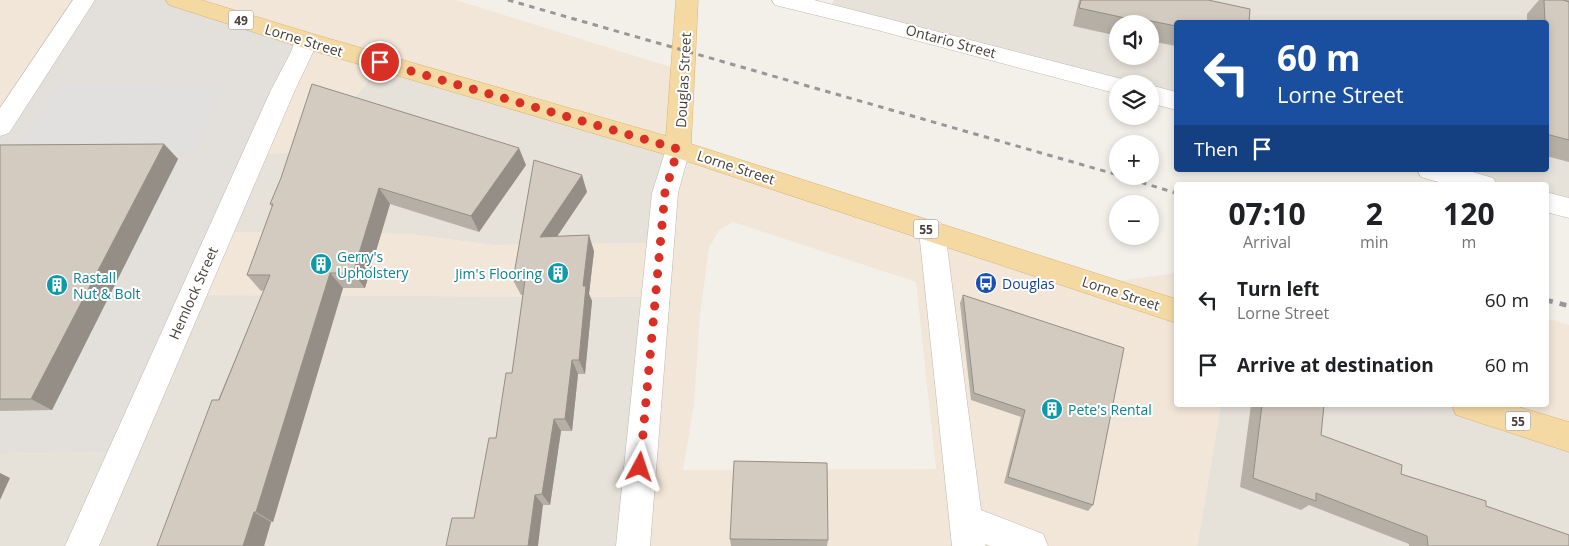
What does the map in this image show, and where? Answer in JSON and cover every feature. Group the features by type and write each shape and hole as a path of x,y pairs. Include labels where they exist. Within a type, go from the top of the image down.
{"main road":[{"name":"Lorne Street","path":"177,0 305,40 678,149 1174,310"},
{"name":"Douglas Street","path":"678,149 687,0"},
{"name":"55","path":"1473,407 1569,437"}],"street":[{"path":"0,127 84,0"},
{"name":"Ontario Street","path":"783,0 878,22 1109,84"},
{"name":"Hemlock Street","path":"82,546 283,90 302,52 305,40"},
{"path":"1159,96 1174,100"},
{"name":"Douglas Street","path":"633,546 665,192 678,149"},
{"path":"1437,172 1473,182"},
{"path":"1549,203 1569,208"},
{"path":"932,231 968,533 1030,546"}],"shaded area":[{"path":"0,0 84,0 0,123"},
{"path":"84,0 185,0 305,38 119,452 0,454 0,123"},
{"path":"185,0 456,0 677,69 676,145 1103,283 1174,273 1174,407 1221,407 1197,546 630,546 653,297 189,295 218,232 408,234 493,245 658,243 675,145 384,61 307,153 253,154","holes":["733,222 916,282 936,469 683,470 694,404 700,315 709,248 719,230"]},
{"path":"834,0 1569,0 1569,207 1549,201 1549,182 1480,182 1443,172 1549,172 1549,20 1174,20 1174,99 1159,95 1159,75 1109,75 1109,82 829,9"},
{"path":"384,61 676,145 658,243 493,245 408,234 218,232 253,154 346,108"},
{"path":"225,84 194,151 15,155 58,86"},
{"path":"189,295 653,297 630,546 0,546 0,454 119,452"},
{"path":"1549,319 1569,325 1569,434 1481,407 1549,407"},
{"path":"1221,407 1481,407 1569,434 1569,546 1197,546"}],"building":[{"path":"1081,0 1208,0 1250,9 1249,20 1174,20 1174,26 1159,23 1159,15 1111,15 1079,8"},
{"path":"1544,0 1563,0 1569,2 1569,140 1549,135 1549,20 1545,20"},
{"path":"312,84 519,148 471,216 379,188 353,273 330,273 256,512 254,512 243,546 157,546 212,400 219,400 270,275 247,275 273,204 270,204 281,178"},
{"name":"Rastall Nut & Bolt","path":"164,144 31,399 0,399 0,145"},
{"path":"534,160 582,175 540,237 589,235 583,286 586,286 579,360 572,360 565,419 554,419 542,494 535,495 528,546 446,546 452,518 474,518 489,438 496,438 506,373 512,373 525,280 513,280"},
{"name":"Pete's Rental","path":"963,295 1124,348 1093,505 1008,477 1025,410 974,393"},
{"path":"1262,407 1324,407 1321,435 1402,465 1401,474 1486,501 1486,506 1569,535 1569,546 1428,546 1427,536 1316,493 1316,501 1253,478"},
{"path":"734,461 827,463 828,540 730,539"}],"railway":[{"path":"508,0 1109,172"},
{"path":"1150,185 1174,192"},
{"path":"1549,301 1569,306"}],"place":[{"name":"Gerry's Upholstery","path":"321,264"},
{"name":"Jim's Flooring","path":"558,273"},
{"name":"Douglas","path":"986,283"},
{"name":"Rastall Nut & Bolt","path":"57,285"},
{"name":"Pete's Rental","path":"1052,409"}],"route":[{"path":"380,62 678,149 665,192 640,467"}]}
